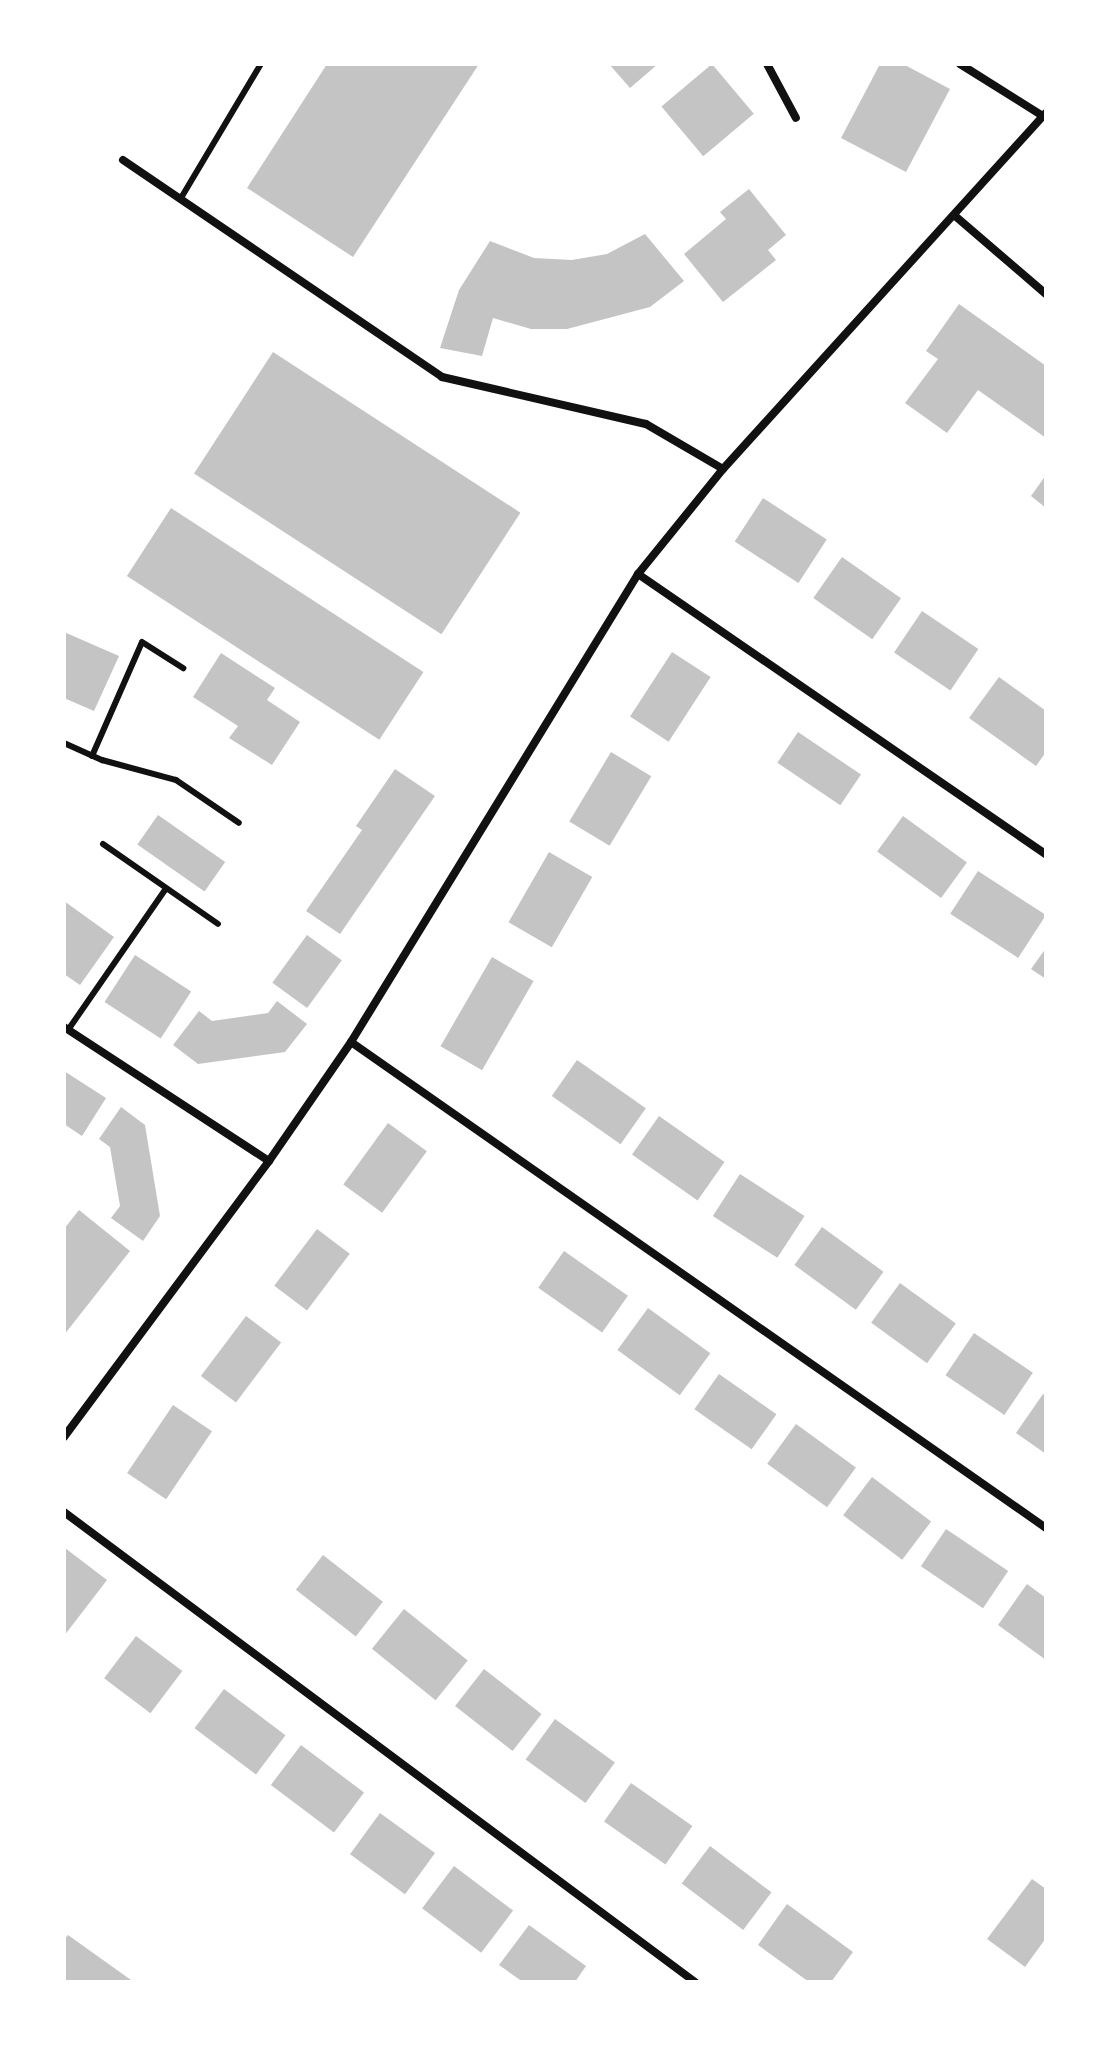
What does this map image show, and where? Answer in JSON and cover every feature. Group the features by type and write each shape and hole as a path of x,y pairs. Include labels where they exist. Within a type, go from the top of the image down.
{"street":[{"path":"767,64 796,118"},
{"path":"64,1437 269,1161 351,1042 638,574 723,469 1045,115 960,64"},
{"path":"123,160 442,377 646,424 723,469"},
{"path":"954,215 1046,294"},
{"path":"638,574 1046,854"},
{"path":"66,1028 269,1161"},
{"path":"351,1042 1046,1528"},
{"path":"64,1512 695,1982"}],"lane":[{"path":"181,198 261,64"},
{"path":"92,756 142,642 183,668"},
{"path":"64,743 92,756 176,780 239,823"},
{"path":"103,844 218,924"},
{"path":"66,1028 165,890"}],"building":[{"path":"327,64 479,64 353,257 247,188"},
{"path":"609,64 658,64 630,88"},
{"path":"712,64 754,114 703,156 661,106"},
{"path":"880,64 903,64 950,89 906,172 841,138"},
{"path":"749,189 786,235 768,250 776,260 723,302 684,254 726,219 720,212"},
{"path":"645,234 684,281 650,307 567,329 531,329 493,318 482,356 440,348 459,290 490,241 534,258 572,260 607,254"},
{"path":"959,304 1046,366 1046,438 978,390 947,433 905,403 938,359 926,351"},
{"path":"273,352 520,513 441,634 194,474"},
{"path":"1046,475 1046,508 1031,496"},
{"path":"763,498 827,539 798,583 735,542"},
{"path":"171,508 423,672 379,740 127,576"},
{"path":"842,557 901,598 872,639 813,598"},
{"path":"922,611 978,649 950,690 894,652"},
{"path":"64,632 119,656 94,711 64,698"},
{"path":"672,652 711,677 669,742 630,717"},
{"path":"221,653 275,688 267,700 300,722 272,765 229,738 238,726 193,697"},
{"path":"999,677 1046,711 1046,752 1036,766 969,718"},
{"path":"798,732 861,774 840,805 777,763"},
{"path":"611,752 651,776 610,846 569,821"},
{"path":"395,769 435,796 340,934 306,911 362,830 356,826"},
{"path":"158,815 225,862 205,892 137,844"},
{"path":"903,816 967,862 941,898 877,852"},
{"path":"549,852 592,877 552,947 508,922"},
{"path":"978,871 1046,915 1018,958 950,914"},
{"path":"64,901 114,937 80,985 64,974"},
{"path":"307,935 342,960 307,1008 272,983"},
{"path":"1046,948 1046,979 1031,969"},
{"path":"135,955 191,991 161,1038 105,1002"},
{"path":"492,957 534,981 482,1070 441,1046"},
{"path":"277,1001 307,1024 285,1052 198,1064 173,1045 199,1011 212,1021 268,1013"},
{"path":"577,1060 646,1108 621,1144 552,1096"},
{"path":"64,1071 106,1098 82,1136 64,1124"},
{"path":"121,1107 145,1125 160,1216 143,1241 111,1218 120,1206 110,1147 99,1139"},
{"path":"659,1116 725,1162 698,1200 632,1155"},
{"path":"388,1123 427,1151 382,1213 343,1184"},
{"path":"740,1174 805,1216 777,1258 713,1216"},
{"path":"79,1210 130,1251 64,1335 64,1229"},
{"path":"822,1227 883,1272 856,1310 794,1265"},
{"path":"317,1229 350,1254 307,1310 274,1286"},
{"path":"564,1251 628,1296 602,1333 538,1288"},
{"path":"900,1283 956,1324 927,1363 871,1323"},
{"path":"648,1308 710,1353 680,1395 617,1350"},
{"path":"246,1316 281,1342 236,1402 201,1376"},
{"path":"974,1333 1033,1373 1004,1415 945,1375"},
{"path":"719,1374 776,1414 752,1449 694,1409"},
{"path":"1043,1394 1046,1396 1046,1454 1016,1433"},
{"path":"173,1405 212,1431 166,1499 127,1473"},
{"path":"796,1424 856,1467 827,1507 767,1464"},
{"path":"872,1477 931,1522 902,1560 843,1515"},
{"path":"946,1529 1008,1571 983,1608 921,1566"},
{"path":"64,1550 107,1580 64,1636"},
{"path":"323,1555 383,1602 356,1636 296,1590"},
{"path":"1027,1584 1046,1598 1046,1660 998,1625"},
{"path":"404,1609 468,1661 436,1700 372,1649"},
{"path":"136,1636 182,1671 150,1713 104,1678"},
{"path":"484,1669 542,1714 513,1751 455,1706"},
{"path":"224,1689 285,1735 256,1774 195,1728"},
{"path":"555,1719 615,1762 585,1803 526,1759"},
{"path":"301,1745 364,1793 334,1832 271,1785"},
{"path":"631,1783 692,1826 665,1865 604,1822"},
{"path":"380,1813 435,1853 405,1894 350,1854"},
{"path":"710,1846 771,1892 743,1930 682,1884"},
{"path":"454,1866 513,1911 481,1953 422,1908"},
{"path":"1032,1879 1046,1889 1046,1938 1025,1967 987,1939"},
{"path":"787,1904 853,1952 831,1982 809,1982 758,1945"},
{"path":"529,1925 586,1966 575,1982 523,1982 499,1965"},
{"path":"68,1935 131,1980 64,1982 64,1940"}]}
